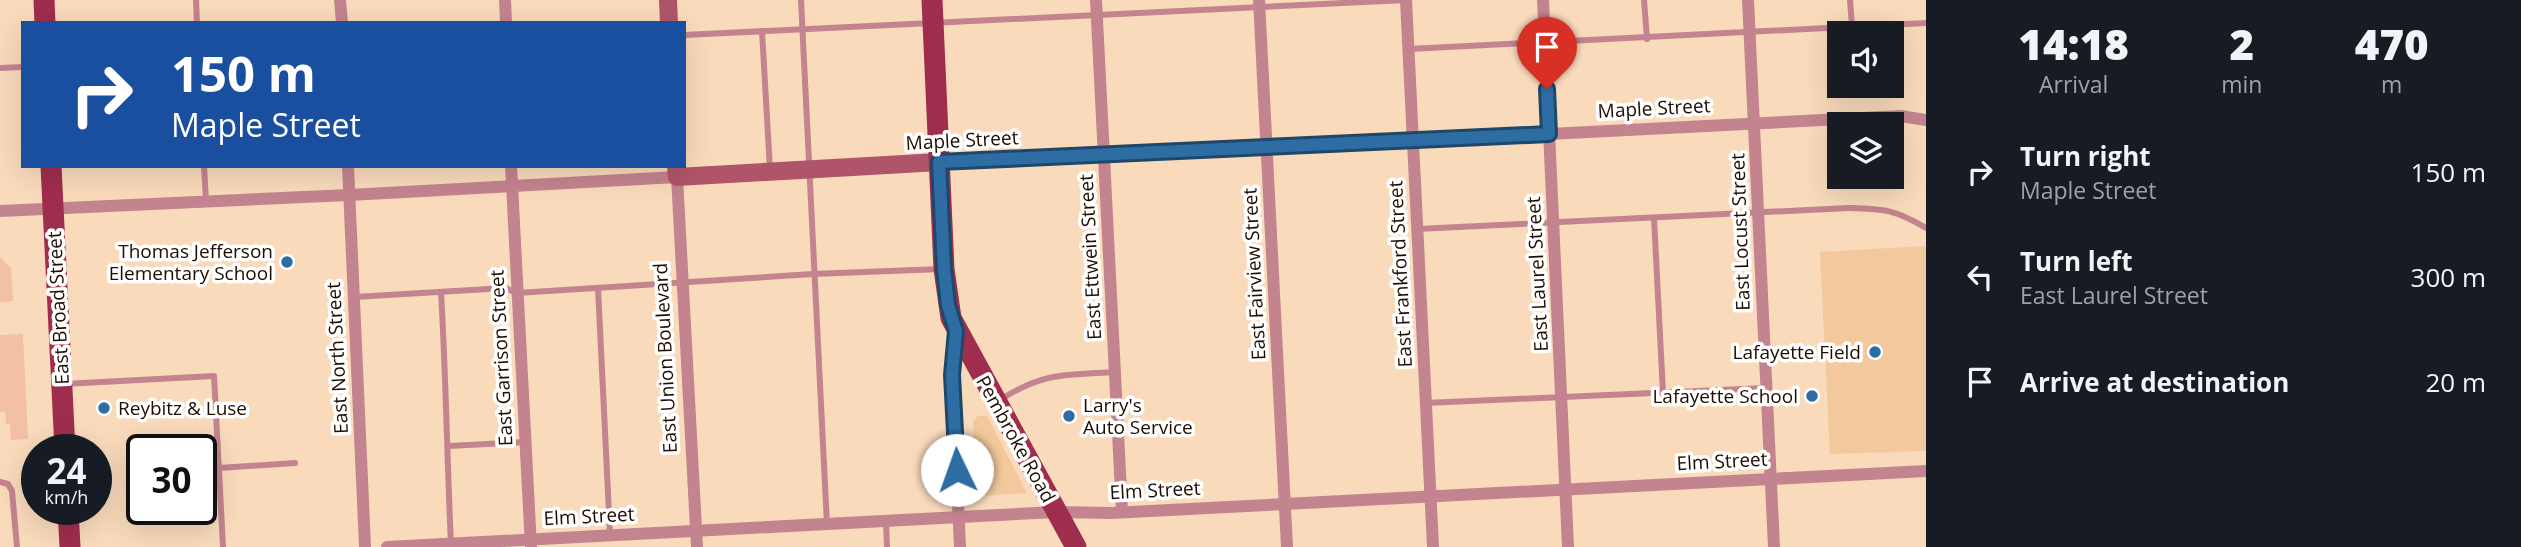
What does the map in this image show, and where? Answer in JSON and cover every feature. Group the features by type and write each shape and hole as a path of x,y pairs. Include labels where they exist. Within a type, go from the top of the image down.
{"main road":[{"path":"44,0 45,21"},
{"name":"Pembroke Road","path":"932,0 944,269 948,305 956,331 1076,547"},
{"name":"East Broad Street","path":"51,168 64,434"},
{"path":"69,525 70,547"}],"street":[{"path":"340,0 342,21"},
{"path":"505,0 506,21"},
{"path":"668,0 669,21"},
{"name":"East Ettwein Street","path":"1096,0 1122,512"},
{"name":"East Frankford Street","path":"1406,0 1433,547"},
{"name":"East Laurel Street","path":"1543,0 1568,547"},
{"name":"East Locust Street","path":"1748,0 1774,547"},
{"name":"East Fairview Street","path":"1259,3 1287,547"},
{"name":"Maple Street","path":"0,211 349,195 676,172 770,172 1900,116 1926,120"},
{"name":"East North Street","path":"348,168 365,547"},
{"name":"East Garrison Street","path":"511,168 530,543"},
{"name":"East Union Boulevard","path":"676,172 697,547"},
{"path":"956,331 952,375 960,547"},
{"name":"Elm Street","path":"387,547 530,543 610,534 696,529 1056,512 1122,512 1926,471"}],"lane":[{"path":"196,0 197,21"},
{"path":"802,0 827,524"},
{"path":"686,35 1096,15 1259,3 1406,0"},
{"path":"1644,0 1647,39"},
{"path":"1850,0 1852,21"},
{"path":"1904,24 1926,23"},
{"path":"1409,49 1647,39 1827,28"},
{"path":"762,31 770,172"},
{"path":"0,68 21,67"},
{"path":"204,168 206,201"},
{"path":"1417,229 1759,212 1887,209 1902,213 1926,228"},
{"path":"1654,218 1663,393"},
{"path":"353,297 505,288 517,293 813,274 944,269"},
{"path":"598,288 610,534"},
{"path":"441,292 451,544"},
{"path":"996,403 1030,383 1051,376 1115,372"},
{"path":"62,384 214,376 223,547"},
{"path":"1426,403 1765,388"},
{"path":"449,446 525,442"},
{"path":"219,468 295,463"},
{"path":"0,482 8,484 12,491 17,547"},
{"path":"886,522 887,547"}],"shaded area":[{"name":"Lafayette Field","path":"1926,246 1926,451 1830,454 1820,252"},
{"path":"978,416 987,416 1027,493 976,496 973,421"}],"building":[{"path":"0,257 11,268 13,301 0,302"},
{"path":"23,334 28,434 21,434 21,439 11,440 10,424 6,424 5,411 0,412 0,335"}],"place":[{"name":"Thomas Jefferson Elementary School","path":"287,262"},
{"name":"Lafayette Field","path":"1875,352"},
{"name":"Lafayette School","path":"1812,396"},
{"name":"Reybitz & Luse","path":"104,408"},
{"name":"Larry's Auto Service","path":"1069,416"}],"route":[{"path":"957,470 952,375 956,331 948,305 944,269 939,162 1549,134 1547,89"}]}
